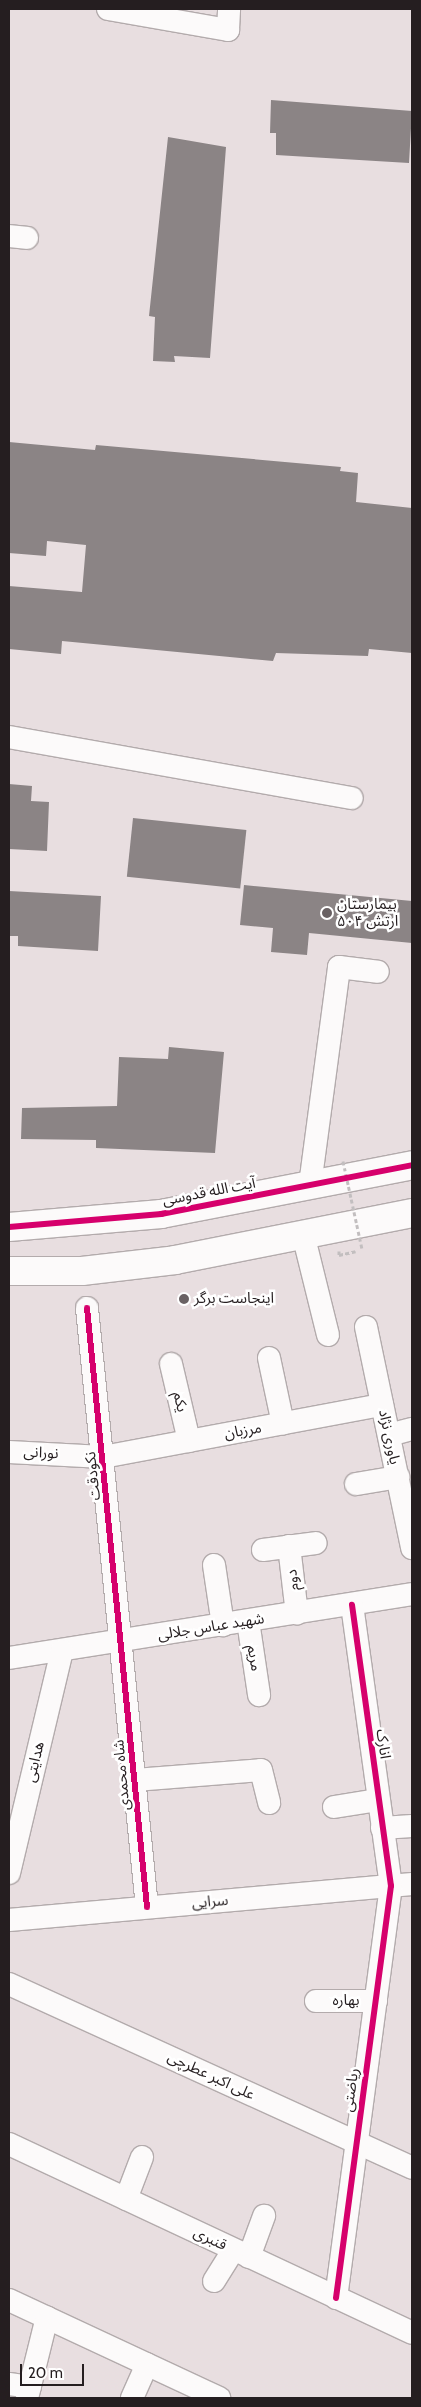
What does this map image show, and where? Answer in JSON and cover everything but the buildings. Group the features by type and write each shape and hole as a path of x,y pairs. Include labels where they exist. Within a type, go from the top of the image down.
{"main road":[{"name":"آیت الله قدوسی","path":"9,1227 151,1215 412,1165"},
{"path":"9,1271 82,1271 175,1260 412,1213"}],"street":[{"path":"108,9 228,30 230,9"},
{"path":"9,737 352,798"},
{"path":"310,1185 339,966 378,972"},
{"path":"304,1234 328,1335"},
{"name":"نکودقت","path":"87,1308 123,1640"},
{"name":"یاوری نژاد","path":"366,1327 412,1548"},
{"path":"270,1358 283,1424"},
{"name":"یکم","path":"171,1364 189,1441"},
{"name":"مرزبان","path":"103,1457 382,1405"},
{"path":"389,1435 412,1429"},
{"name":"نورانی","path":"9,1452 103,1457"},
{"path":"356,1484 398,1477"},
{"path":"263,1550 316,1543"},
{"name":"دوم","path":"289,1546 297,1614"},
{"path":"214,1565 223,1625"},
{"name":"شهید عباس جلالی","path":"9,1658 352,1606 412,1594"},
{"name":"انارک","path":"352,1606 382,1828 402,1885"},
{"name":"مریم","path":"248,1621 259,1695"},
{"name":"شاه محمدی","path":"123,1640 147,1907"},
{"name":"هدایتی","path":"9,1873 18,1795 62,1651"},
{"path":"135,1780 261,1770 269,1802"},
{"path":"334,1808 378,1800"},
{"path":"382,1828 412,1826"},
{"name":"سرایی","path":"9,1920 402,1885"},
{"name":"ریاضتی","path":"336,2298 376,2001 402,1885"},
{"name":"علی اکبر عطرچی","path":"9,1984 412,2168"},
{"name":"بهاره","path":"316,2001 376,2001"},
{"name":"قنبری","path":"9,2144 412,2333"},
{"path":"126,2199 142,2157"},
{"path":"214,2281 241,2253 264,2216"},
{"path":"9,2300 146,2364 191,2392 219,2398"},
{"path":"22,2390 47,2318"},
{"path":"132,2398 146,2364"}],"path":[{"path":"340,1255 362,1250 343,1161"}],"cycle path":[{"path":"9,1227 161,1214 412,1165"},
{"path":"87,1308 147,1907"},
{"path":"336,2298 391,1886 352,1605"}],"place":[{"name":"بیمارستان ۵۰۴ ارتش","path":"327,913"},
{"name":"اینجاست برگر","path":"184,1299"}]}
